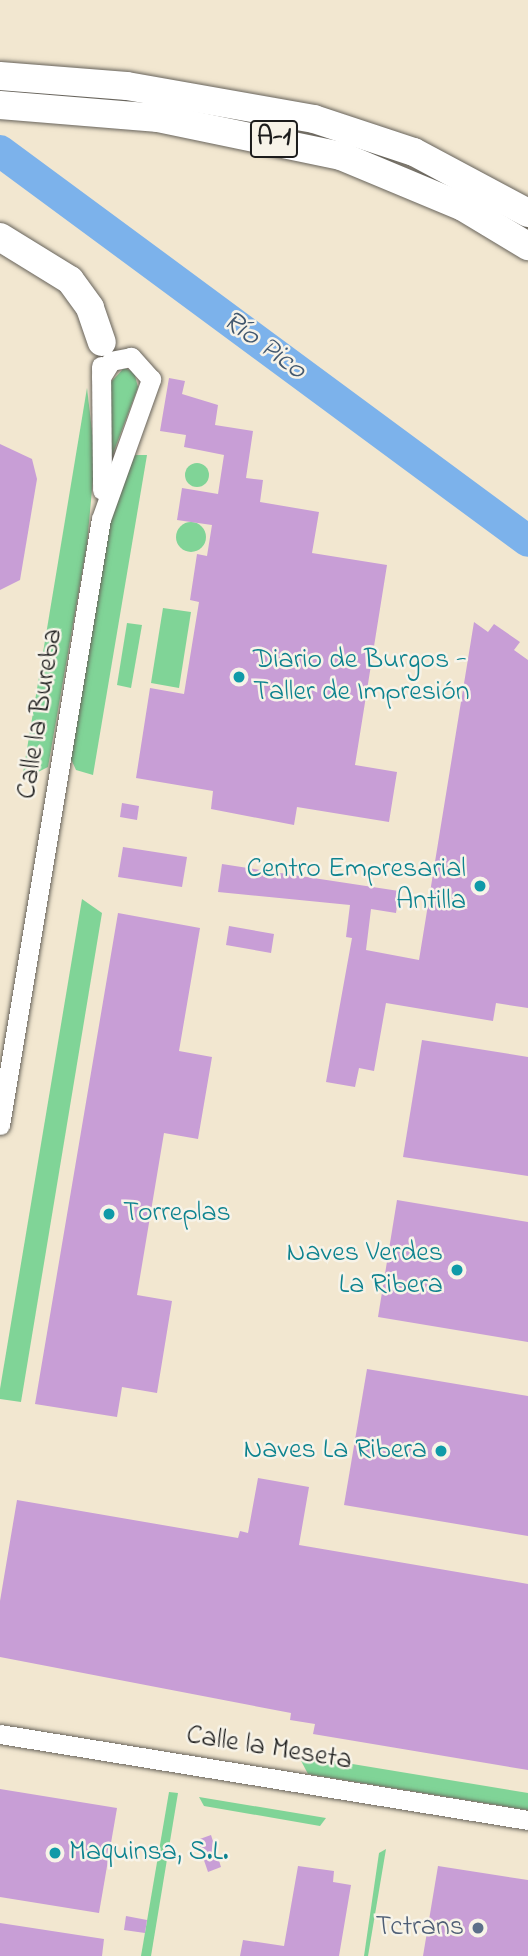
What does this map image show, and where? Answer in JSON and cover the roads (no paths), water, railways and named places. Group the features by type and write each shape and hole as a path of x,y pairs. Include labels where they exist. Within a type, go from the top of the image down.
{"highway":[{"name":"A-1","path":"0,76 127,86 314,119 414,152 528,213"},
{"name":"A-1","path":"0,105 158,118 341,156 463,207 528,246"},
{"path":"0,237 70,280 90,307 102,342"}],"street":[{"name":"Calle la Bureba","path":"102,342 102,519"},
{"name":"Calle la Bureba","path":"0,1125 102,519 151,379 131,357 111,360 101,377"},
{"name":"Calle la Meseta","path":"0,1734 528,1820"}],"waterway":[{"name":"Río Pico","path":"0,151 528,541"}],"place":[{"name":"Diario de Burgos - Taller de Impresión","path":"239,677"},
{"name":"Centro Empresarial Antilla","path":"480,886"},
{"name":"Torreplas","path":"109,1214"},
{"name":"Naves Verdes La Ribera","path":"457,1270"},
{"name":"Naves La Ribera","path":"441,1451"},
{"name":"Maquinsa, S.L.","path":"55,1853"},
{"name":"Tctrans","path":"478,1928"}]}
